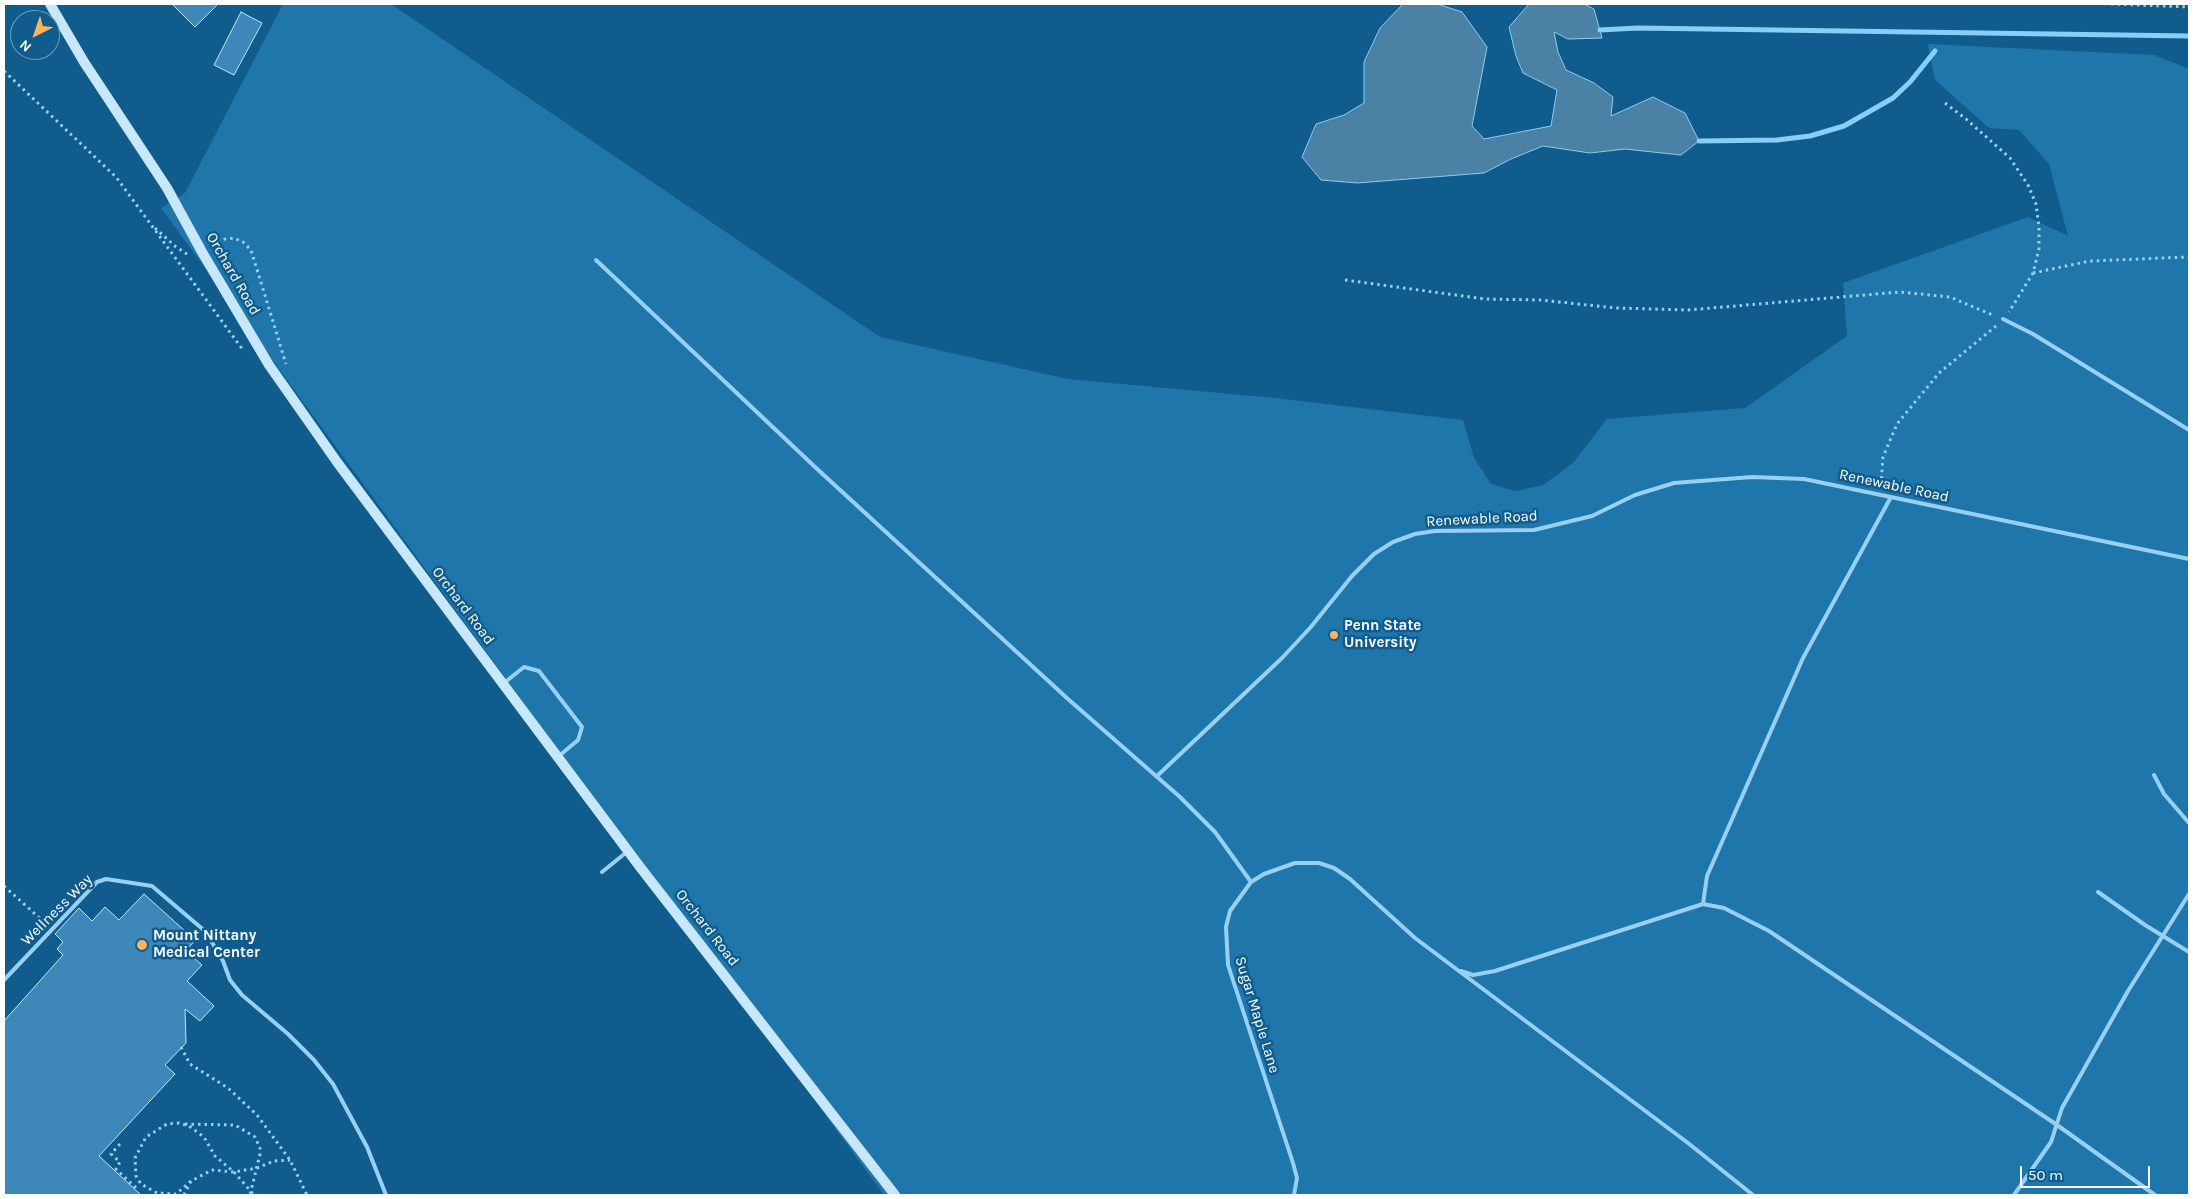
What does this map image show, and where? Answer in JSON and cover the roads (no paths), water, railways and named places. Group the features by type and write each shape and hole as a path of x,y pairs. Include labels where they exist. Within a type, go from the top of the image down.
{"street":[{"name":"Orchard Road","path":"50,4 84,62 167,188 202,252 269,365 337,462 628,851 895,1195"}],"lane":[{"path":"596,260 815,467 1068,699 1157,776 1215,832 1251,882"},
{"path":"2003,319 2033,334 2189,430"},
{"name":"Renewable Road","path":"1157,776 1282,658 1310,628 1352,576 1374,554 1393,542 1435,530 1534,530 1592,516 1636,495 1674,482 1752,477 1804,478 2189,559"},
{"path":"1703,904 1707,876 1804,658 1891,497"},
{"path":"502,684 524,667 539,671 582,727 578,740 558,758"},
{"path":"2154,775 2164,794 2189,823"},
{"path":"602,872 628,851"},
{"name":"Sugar Maple Lane","path":"1294,1195 1296,1178 1293,1163 1228,965 1226,945 1230,911 1251,882 1264,874 1295,863 1319,863 1334,868 1457,970 1688,1143 1754,1195"},
{"name":"Wellness Way","path":"4,980 97,882 106,879 138,882 152,886 206,932 223,961 230,980 242,995 288,1034 314,1060 333,1084 367,1147 386,1195"},
{"path":"2098,892 2189,952"},
{"path":"2014,1195 2051,1142 2062,1108 2128,991 2189,894"},
{"path":"1457,970 1473,975 1495,971 1703,904 1724,908 1769,931 2057,1125 2155,1195"}],"waterway":[{"path":"1600,30 1638,28 2189,36"},
{"path":"1699,141 1777,140 1810,136 1844,126 1893,98 1910,82 1935,51"}],"place":[{"name":"Penn State University","path":"1334,635"},
{"name":"Mount Nittany Medical Center","path":"142,945"}]}
